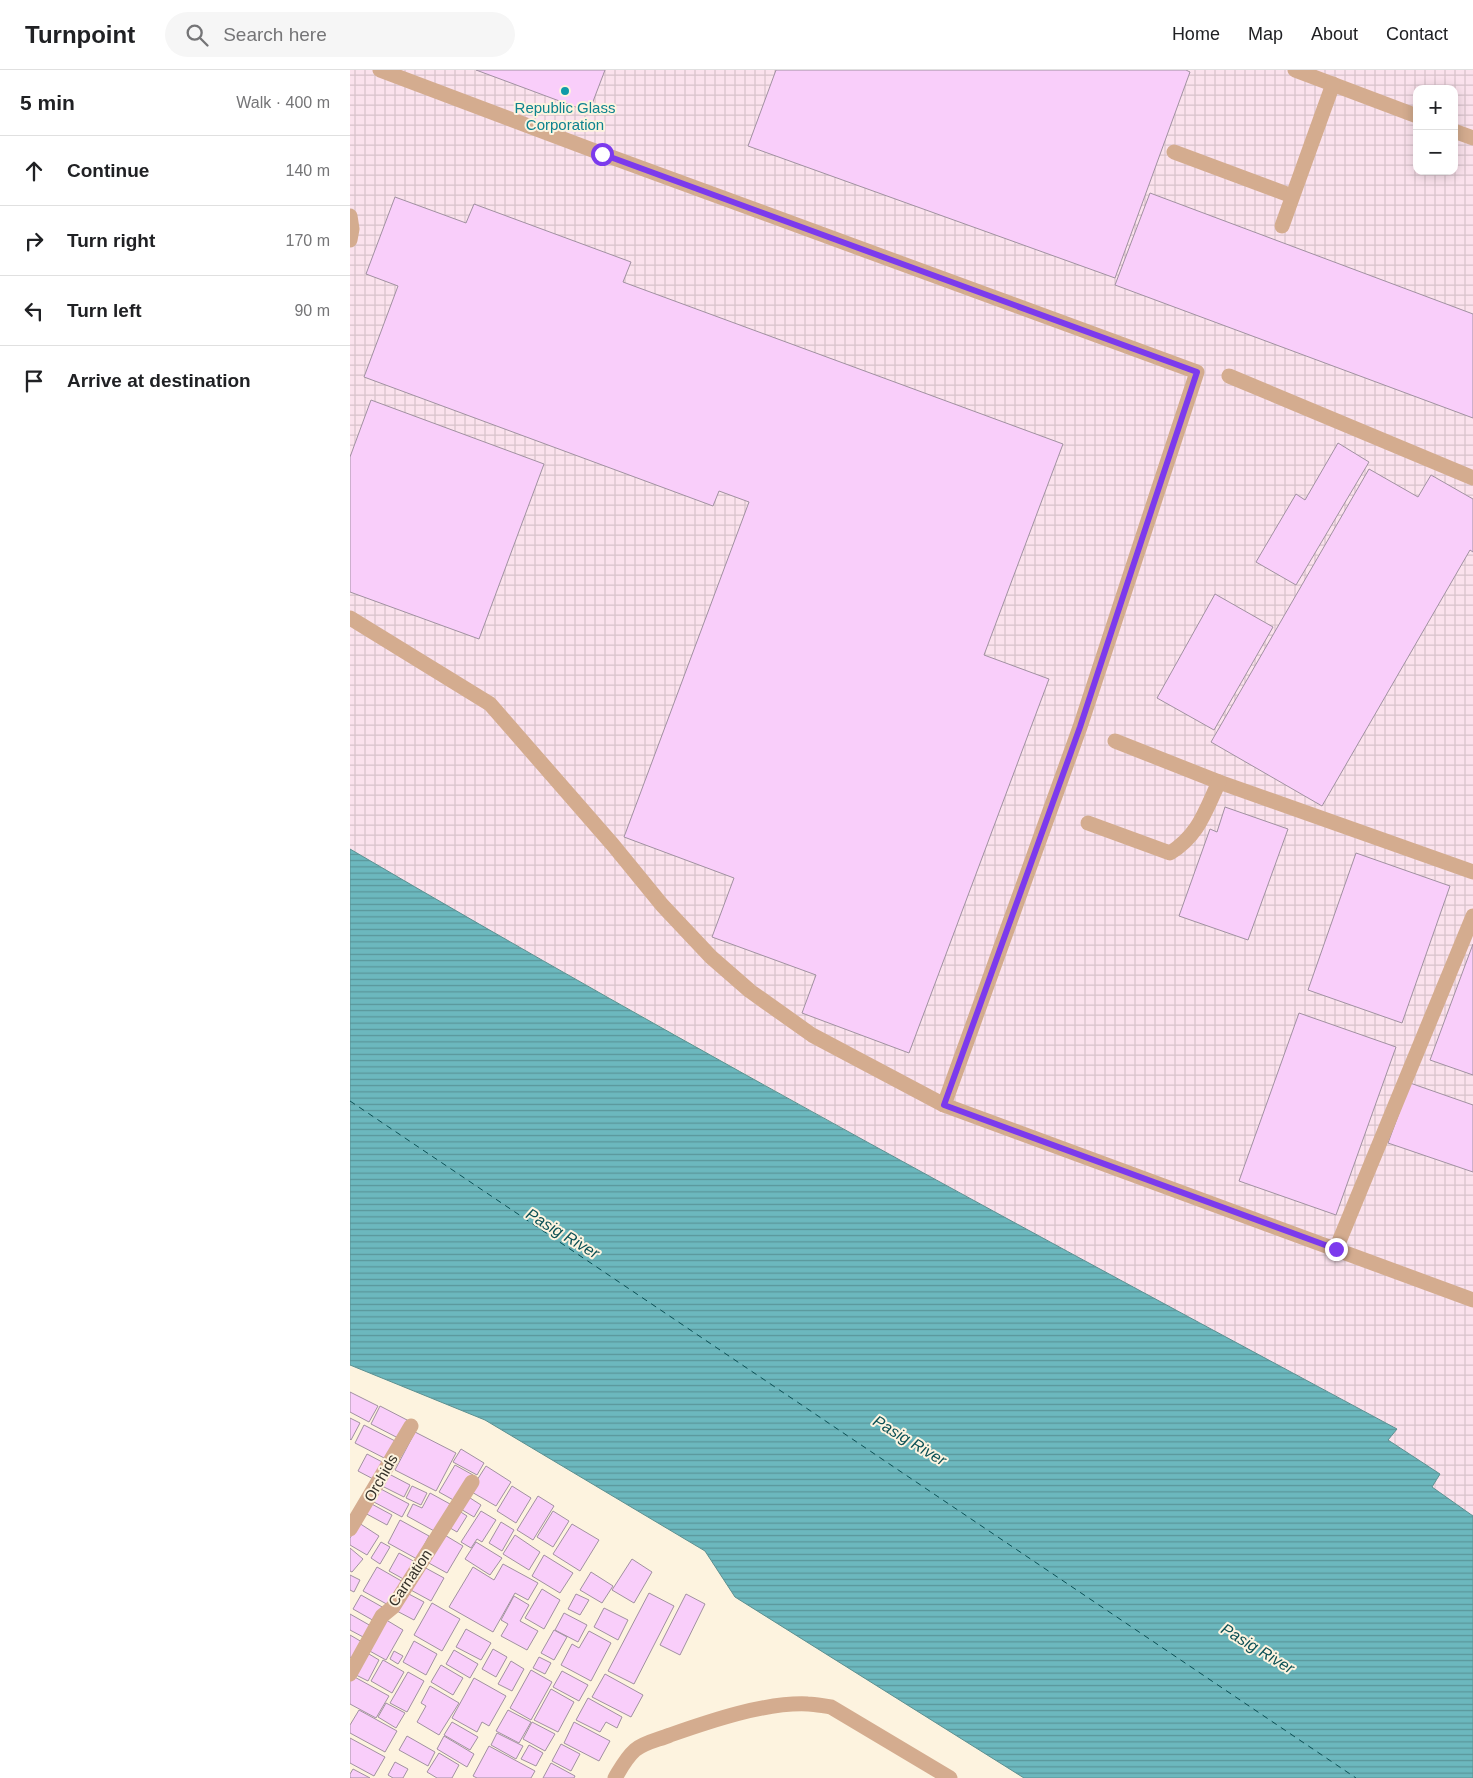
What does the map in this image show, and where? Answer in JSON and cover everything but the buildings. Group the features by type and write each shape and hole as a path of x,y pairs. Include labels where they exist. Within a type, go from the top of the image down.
{"street":[{"path":"380,70 602,154 1197,372 1080,727 944,1105"},
{"path":"1295,70 1413,114"},
{"path":"1282,226 1332,84"},
{"path":"1458,132 1473,138"},
{"path":"1174,152 1292,196"},
{"path":"350,216 352,229 350,240"},
{"path":"1229,376 1473,478"},
{"path":"350,618 490,704 613,845 662,905 711,957 750,991 812,1035 944,1105 1473,1300"},
{"path":"1115,741 1219,782 1473,872"},
{"path":"1088,824 1170,853 1183,845 1197,829 1219,782"},
{"path":"1336,1249 1473,916"},
{"name":"Orchids","path":"350,1529 411,1426"},
{"name":"Carnation","path":"350,1674 382,1616 393,1607 472,1482"},
{"path":"616,1778 625,1761 635,1750 646,1743 692,1727 755,1710 783,1705 808,1704 831,1707 950,1778"}],"shaded area":[{"path":"350,70 1473,70 1473,1516 1432,1487 1440,1474 1388,1440 1396,1429 974,1202 499,936 350,849"}],"water":[{"name":"Pasig River","path":"350,849 740,1071 1002,1216 1397,1429 1388,1440 1440,1474 1432,1487 1473,1516 1473,1778 1024,1778 735,1597 705,1551 485,1420 350,1365"}],"ferry route":[{"path":"350,1101 1356,1778"}],"place":[{"name":"Republic Glass Corporation","path":"565,91"}],"route":[{"path":"602,154 1197,372 1080,727 944,1105 1336,1249"}]}
